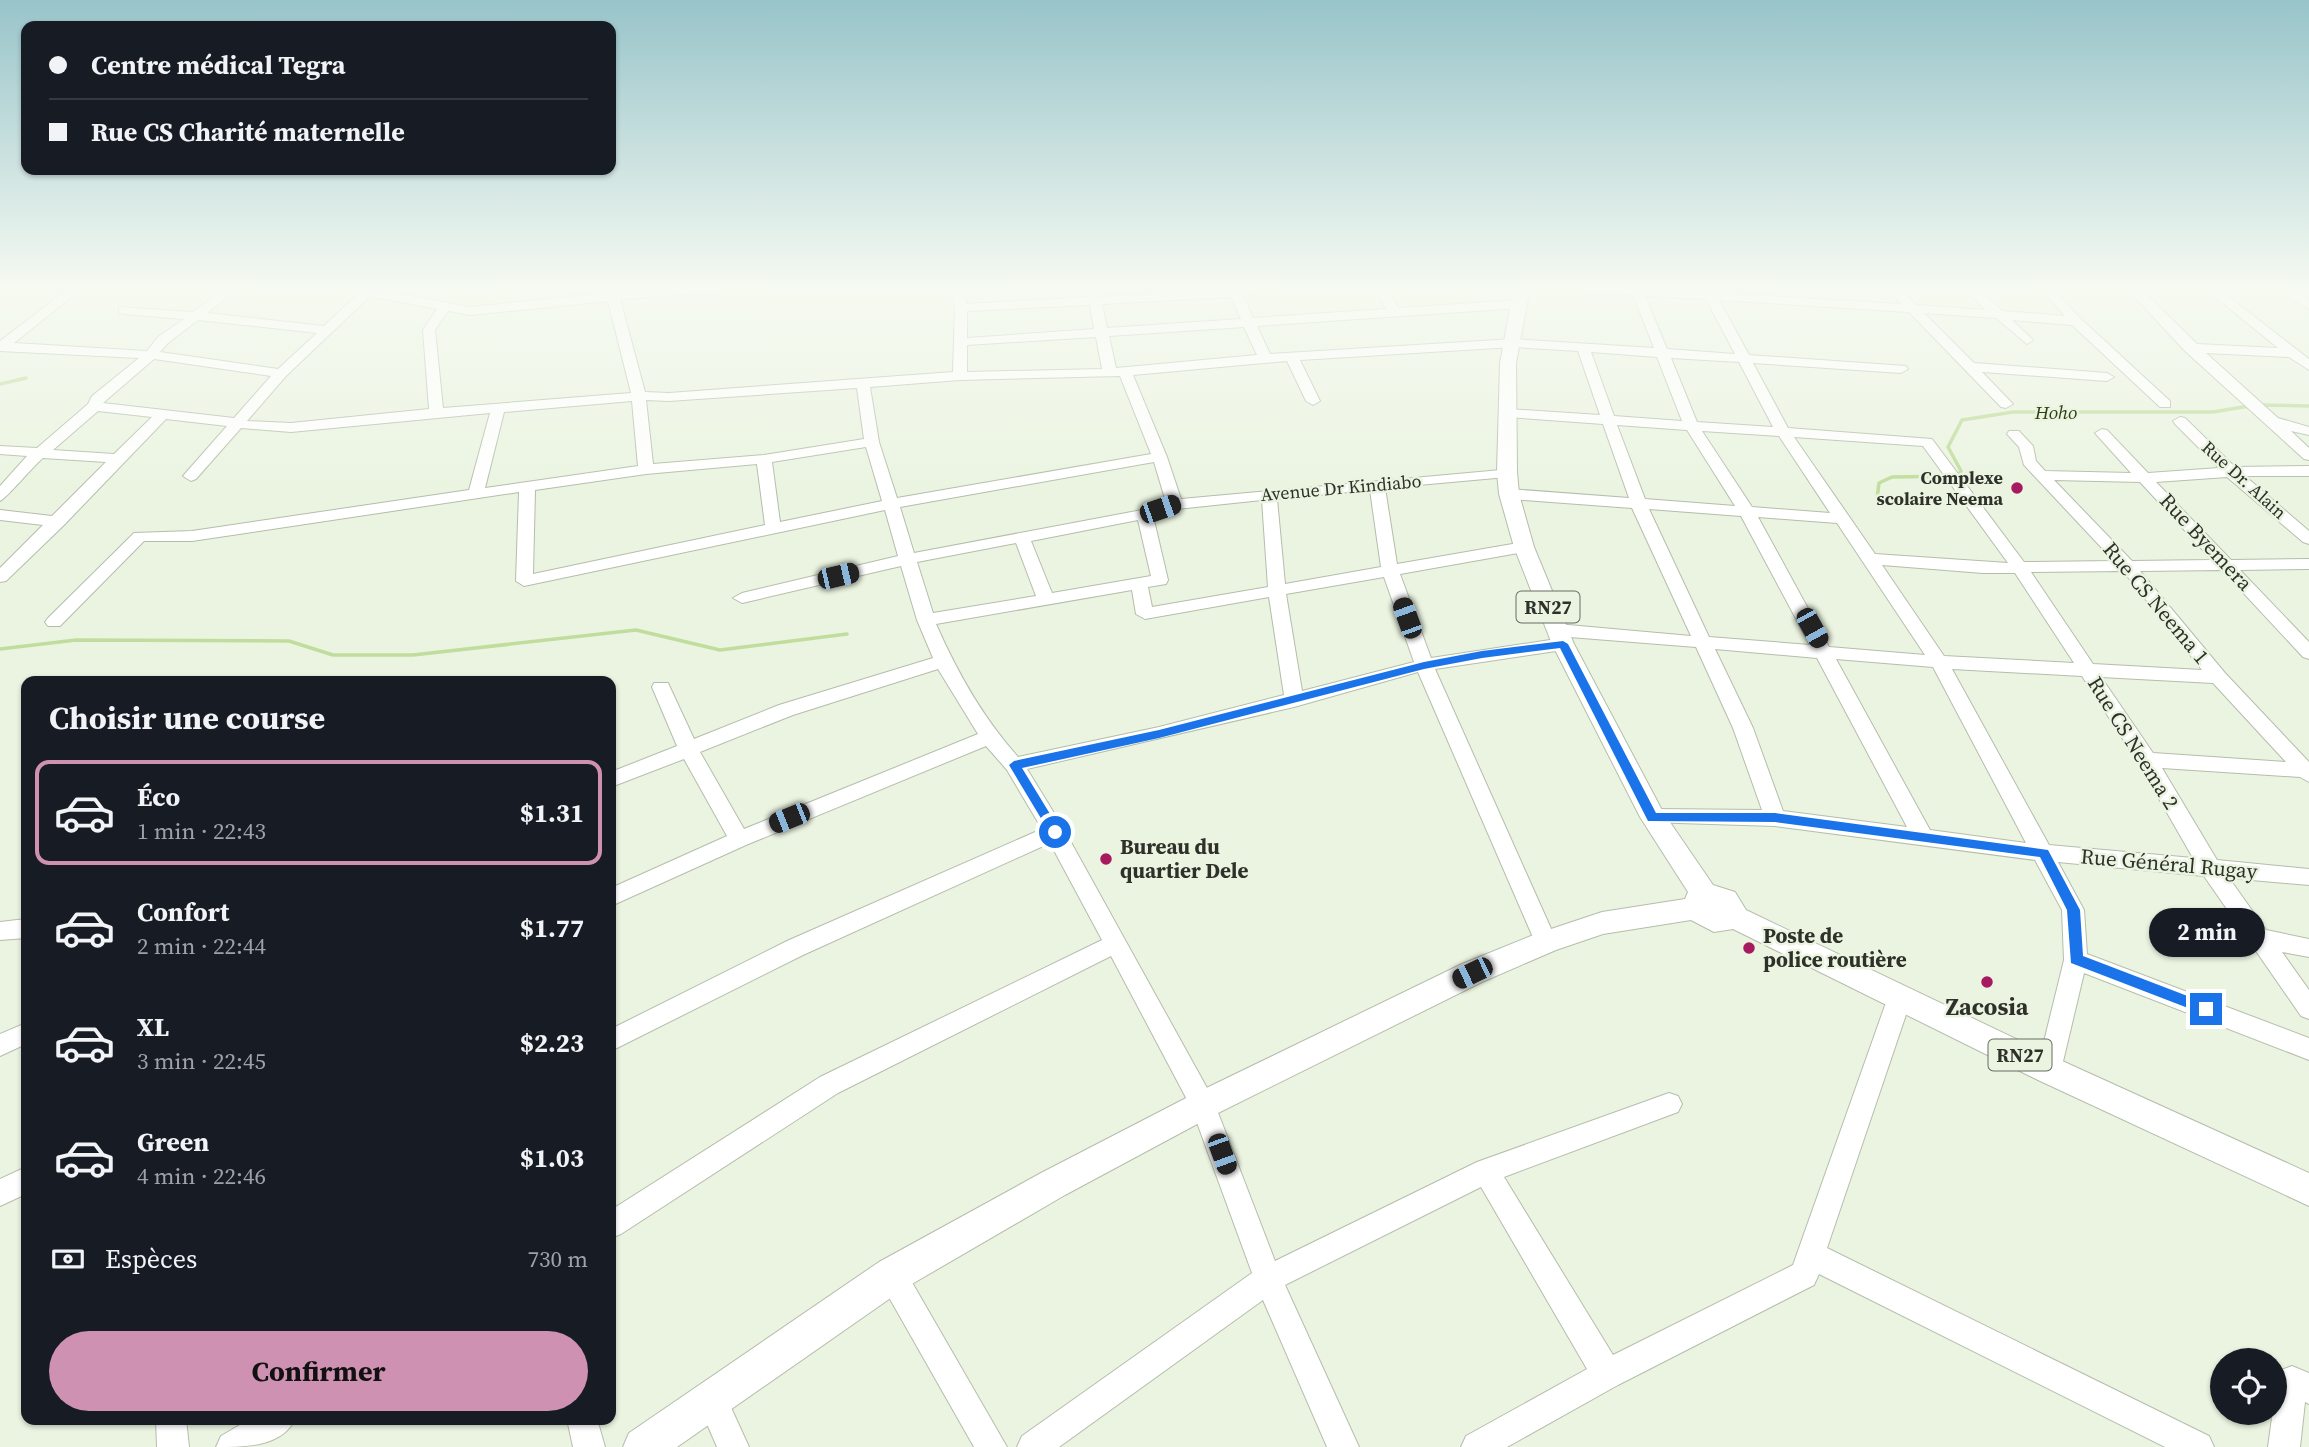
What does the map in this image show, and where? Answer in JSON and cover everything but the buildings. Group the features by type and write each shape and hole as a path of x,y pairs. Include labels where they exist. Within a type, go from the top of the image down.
{"main road":[{"name":"RN27","path":"1510,355 1508,483 1524,547 1560,637 1653,817 1701,901 1704,916 1715,921 1726,921 1733,916 2049,1070 2309,1190"},
{"path":"643,1447 892,1275 1053,1184 1203,1105 1472,973 1546,942 1602,923 1701,901"}],"street":[{"path":"143,355 281,373"},
{"path":"0,496 20,470 95,406 97,399 151,355"},
{"path":"191,476 300,355"},
{"path":"431,355 436,414"},
{"path":"629,355 639,396 646,469"},
{"path":"960,376 961,355"},
{"path":"1111,355 1160,457 1175,504"},
{"path":"95,406 253,427 285,428 381,417 639,396 669,397 960,376 1118,372 1265,358 1344,355"},
{"path":"1585,355 1638,503 1743,728 1775,818"},
{"path":"1662,355 1691,425 1748,514 1923,836"},
{"path":"1671,355 1901,369"},
{"path":"1741,355 1782,430 1939,662 2073,910 2076,960 2049,1070"},
{"path":"1958,355 2006,404"},
{"path":"2112,355 2165,404"},
{"path":"2198,355 2257,404 2309,456"},
{"path":"2295,355 2309,366"},
{"path":"1293,358 1313,401"},
{"path":"1970,367 2107,377"},
{"path":"863,383 872,442 889,504 909,559 926,620 943,661 989,737 1014,765 1055,832 1203,1105 1268,1279 1343,1447"},
{"path":"476,494 498,409"},
{"name":"Rue CS Neema 2","path":"1508,413 1927,442 2020,568 2147,760 2210,869 2309,1009"},
{"path":"0,577 58,522 163,414"},
{"name":"Rue Dr. Alain","path":"2180,421 2231,472 2309,539"},
{"path":"2275,422 2309,431"},
{"name":"Rue Byemera","path":"2102,433 2309,653"},
{"name":"Rue CS Neema 1","path":"2014,434 2026,446 2029,462 2128,567 2218,677 2307,772"},
{"path":"54,622 139,536 192,536 646,469 764,459 872,442"},
{"path":"0,450 119,459"},
{"path":"527,486 524,580 889,504 1160,457"},
{"path":"764,459 773,528"},
{"path":"2041,475 2145,478 2231,472 2309,471"},
{"name":"Avenue Dr Kindiabo","path":"742,598 909,559 1145,514 1175,504 1377,485 1508,483 1638,503 1748,514 1842,519"},
{"path":"1377,485 1390,571 1424,665 1546,942"},
{"path":"1269,495 1277,592 1294,701"},
{"path":"0,514 58,522"},
{"path":"926,620 1160,580 1145,514"},
{"path":"1023,538 1047,601"},
{"path":"1139,584 1144,614 1524,547"},
{"path":"1869,559 1983,568 2309,564"},
{"path":"1014,765 1159,734 1424,665 1560,637 1701,641 1939,662 2218,677"},
{"path":"616,778 786,710 943,661"},
{"path":"661,687 688,749 739,839"},
{"path":"616,895 739,839 989,737"},
{"path":"2147,760 2307,772"},
{"name":"Rue Général Rugay","path":"1653,817 1775,818 2044,853 2309,877"},
{"path":"616,1038 795,948 1055,832"},
{"path":"0,931 21,930"},
{"path":"2258,938 2309,947"},
{"path":"616,1222 829,1085 1114,944"},
{"path":"2076,960 2309,1049"},
{"path":"1477,1447 1607,1374 1804,1275 1900,997"},
{"path":"0,1045 21,1035"},
{"path":"1033,1447 1268,1279 1486,1171 1669,1104"},
{"path":"1486,1171 1607,1374"},
{"path":"0,1193 21,1182"},
{"path":"1811,1255 2197,1447"},
{"path":"892,1275 991,1447"},
{"path":"2284,1447 2292,1381 2309,1389"},
{"path":"712,1401 733,1447"},
{"path":"171,1425 173,1447"},
{"path":"232,1447 270,1425"},
{"path":"584,1425 589,1447"}],"waterway":[{"path":"0,384 26,378"},
{"name":"Hoho","path":"2258,405 2309,406"},
{"name":"Hoho","path":"1877,499 1879,483 1892,477 1958,476 1961,471 1948,447 1962,420 2013,412 2213,412 2249,406"},
{"path":"0,649 76,640 289,641 333,655 413,655 636,630 720,650 847,634"}],"place":[{"name":"Complexe scolaire Neema","path":"2017,488"},
{"name":"Bureau du quartier Dele","path":"1106,859"},
{"name":"Poste de police routière","path":"1749,948"},
{"name":"Zacosia","path":"1987,982"}],"route":[{"path":"1055,832 1014,765 1159,734 1424,665 1482,654 1563,644 1653,817 1775,818 2044,853 2073,910 2076,960 2206,1009"}]}
